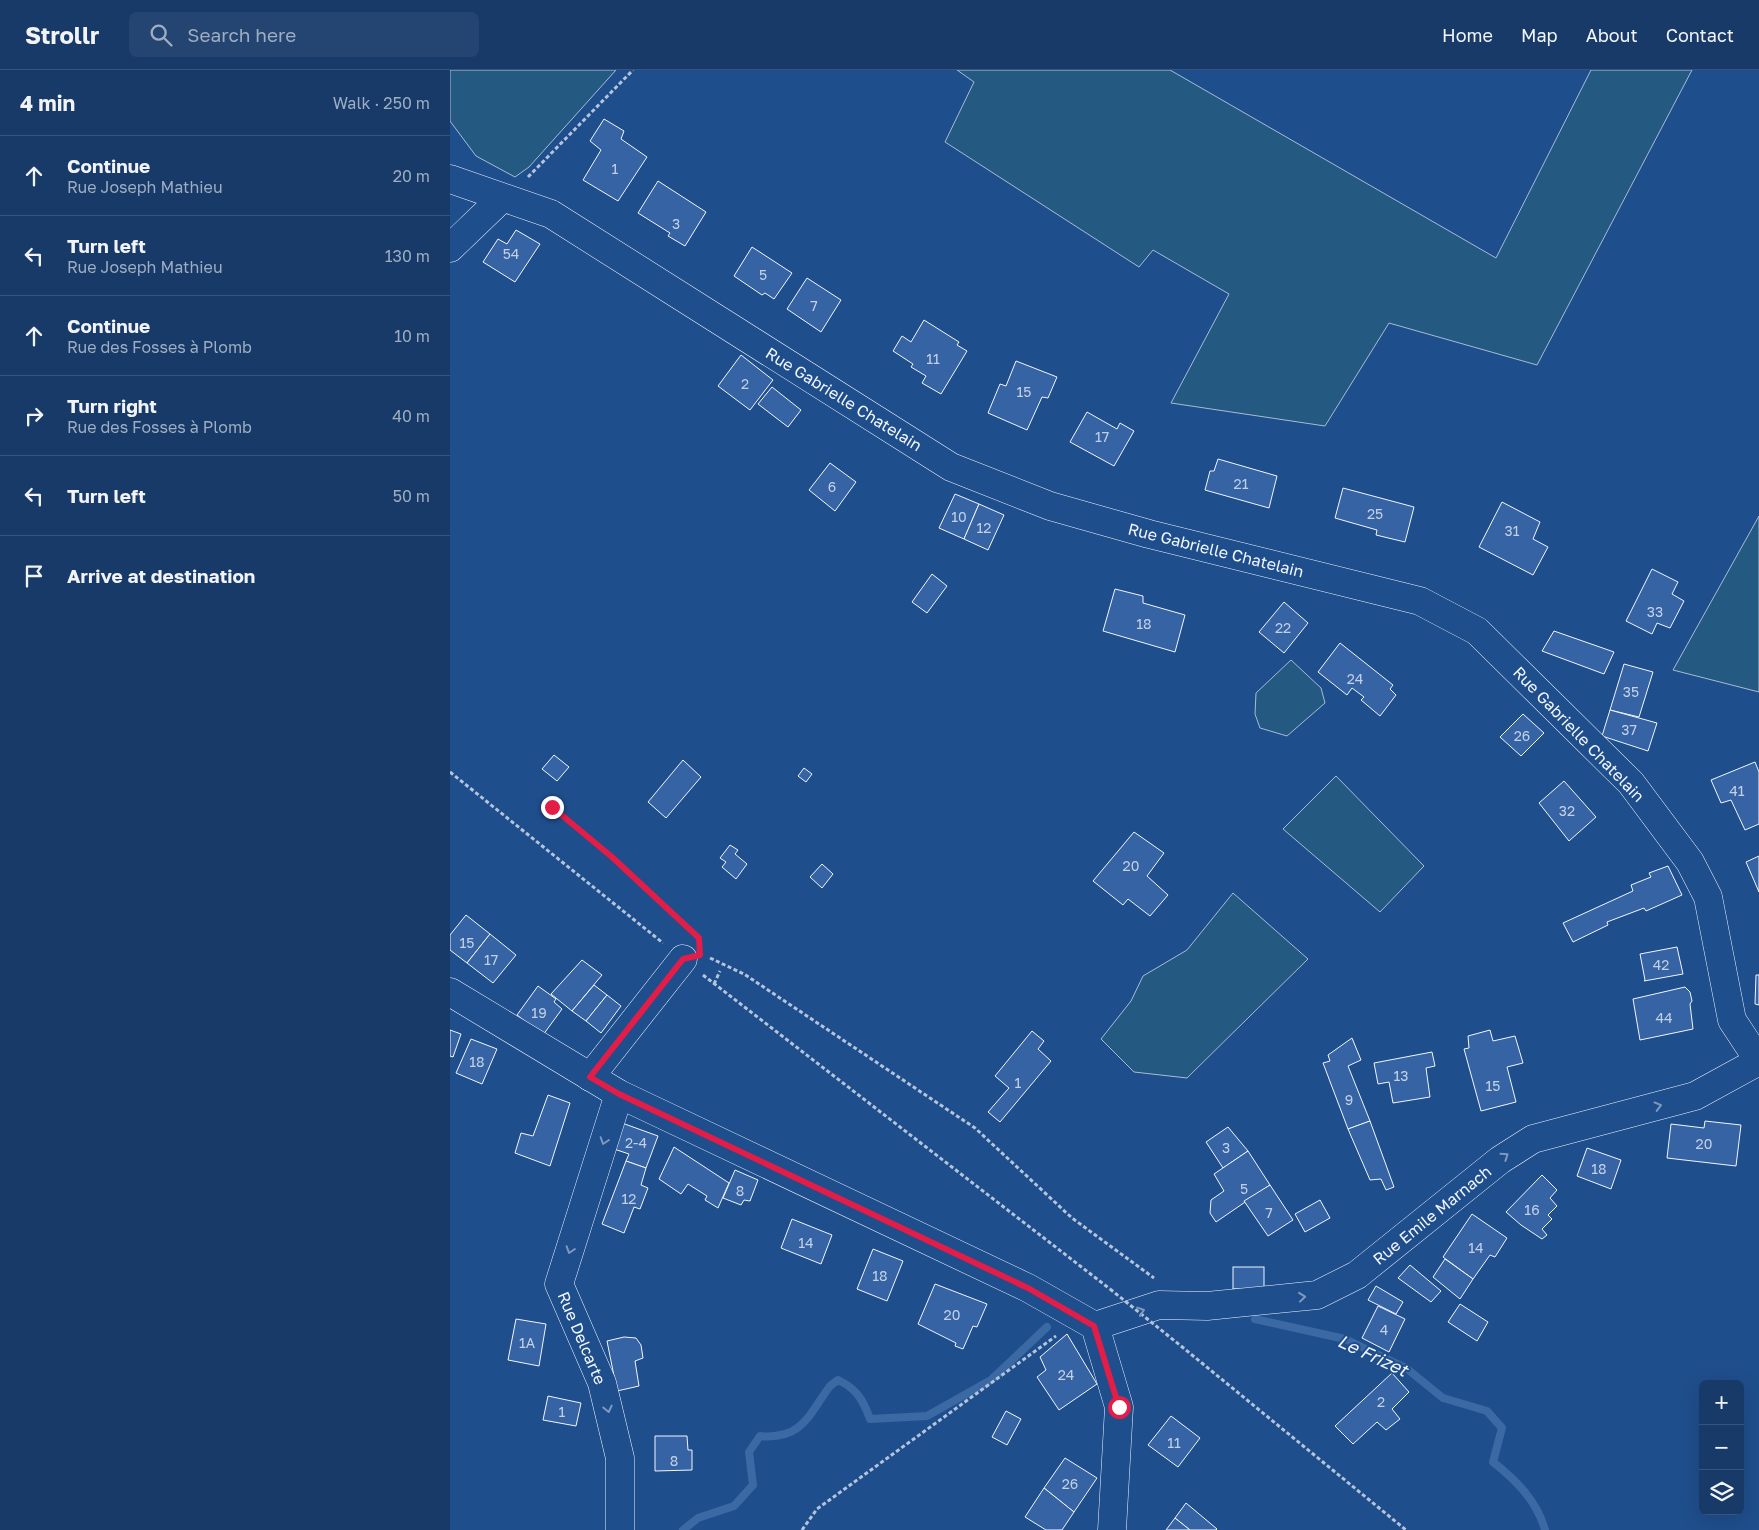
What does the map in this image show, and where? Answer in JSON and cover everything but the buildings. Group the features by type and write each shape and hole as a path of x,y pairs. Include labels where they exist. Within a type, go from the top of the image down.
{"street":[{"name":"Rue Gabrielle Chatelain","path":"450,179 551,214 951,467 1050,506 1149,534 1420,601 1477,631 1631,783 1690,862 1708,897 1732,1020 1759,1061"},
{"path":"450,248 502,198"},
{"path":"590,1077 692,957"},
{"path":"450,992 619,1094 1028,1288 1094,1326 1119,1407 1112,1530"},
{"name":"Rue Emile Marnach","path":"1094,1326 1159,1305 1207,1306 1316,1295 1358,1275 1500,1160 1532,1139 1695,1096 1759,1061"},
{"name":"Rue Delcarte","path":"619,1094 559,1284 602,1383 620,1458 620,1530"}],"path":[{"path":"502,198 538,168 634,70"},
{"path":"450,772 692,957 714,984 1110,1289 1406,1530"},
{"path":"552,807 612,857 699,938 692,957"},
{"path":"692,957 719,960 744,974 975,1128 1072,1218 1157,1282"},
{"path":"714,984 720,971"},
{"path":"802,1530 817,1510 1066,1329 1094,1326"}],"shaded area":[{"path":"450,70 616,70 529,167 515,177 476,156 450,121"},
{"path":"957,70 1170,70 1496,258 1591,70 1692,70 1537,365 1389,323 1325,426 1171,403 1229,294 1153,250 1139,267 945,142 974,82"},
{"path":"1759,516 1759,692 1673,670"},
{"path":"1291,660 1321,688 1325,703 1287,736 1260,728 1255,714 1256,693"},
{"path":"1336,776 1424,866 1380,912 1283,829"},
{"path":"1233,893 1308,959 1187,1078 1134,1072 1101,1039 1131,1001 1143,976 1187,950"}],"waterway":[{"name":"Le Frizet","path":"1255,1319 1345,1339 1406,1368 1443,1398 1487,1411 1502,1428 1493,1462 1525,1492 1537,1510 1545,1530"},
{"name":"Le Frizet","path":"683,1530 698,1518 734,1506 753,1485 749,1452 760,1436 786,1434 795,1430 809,1416 830,1386 838,1380 855,1391 865,1406 870,1419 927,1416 991,1380 1047,1327"}],"route":[{"path":"552,807 612,857 699,938 700,955 683,959 590,1077 619,1094 1028,1288 1094,1326 1119,1407"}]}
